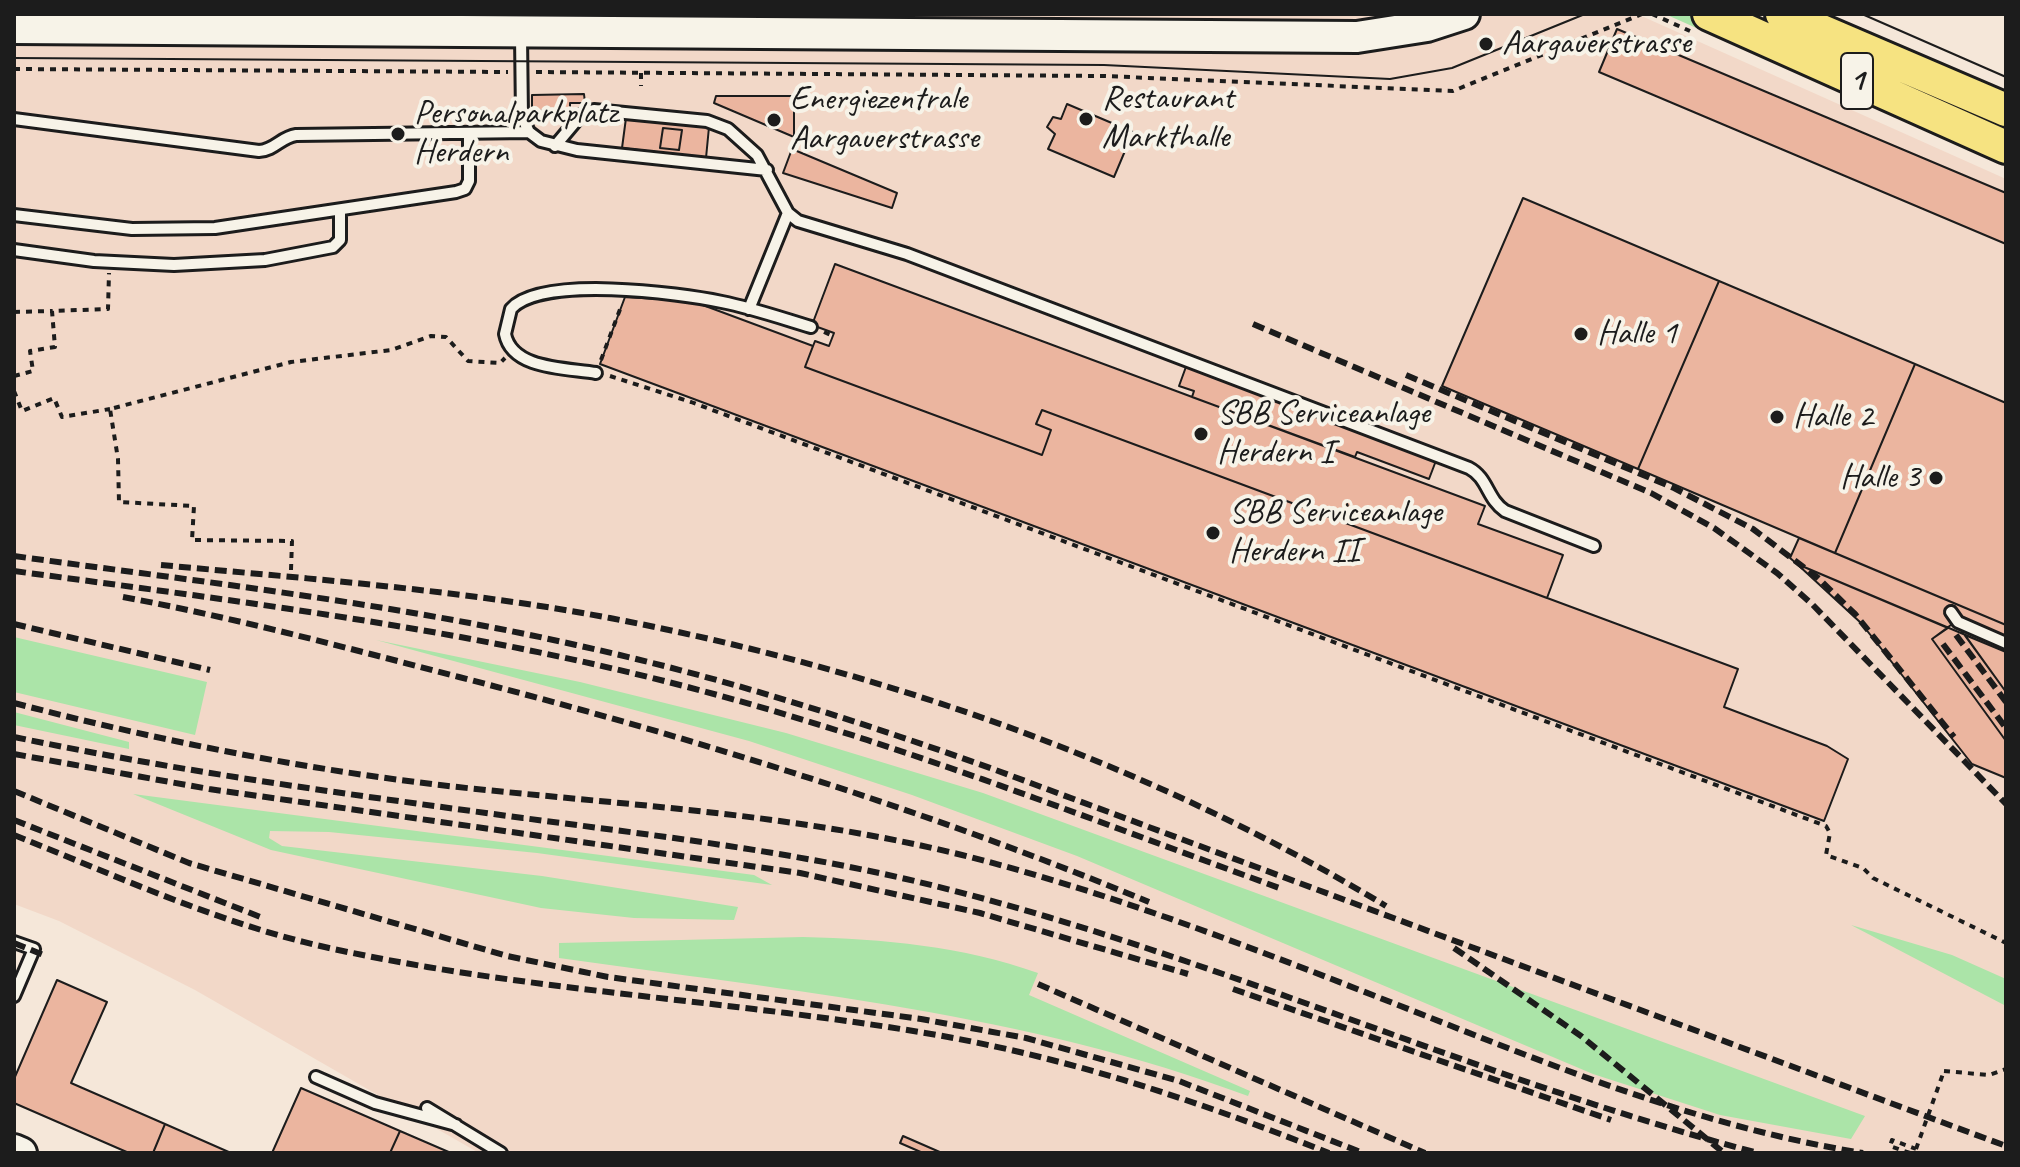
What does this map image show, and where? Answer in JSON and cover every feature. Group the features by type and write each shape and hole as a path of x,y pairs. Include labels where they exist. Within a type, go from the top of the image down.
{"main road":[{"name":"1","path":"1709,14 2006,147"},
{"name":"1","path":"1782,14 2006,110"}],"street":[{"path":"14,28 1357,37 1427,26 1464,14"},
{"path":"14,1150 21,1153"}],"lane":[{"path":"521,31 521,111 529,132"},
{"path":"555,146 589,110 721,125 741,138 767,170 788,213 803,223 907,254 1469,468 1483,478 1494,502 1505,511 1594,546"},
{"path":"14,119 259,151 268,150 287,137 296,135 529,132 555,146 767,170"},
{"path":"14,215 114,228 173,230 254,224 465,189 469,181 469,133"},
{"path":"14,250 110,262 203,264 317,252 339,241 340,211"},
{"path":"749,309 788,213"},
{"path":"596,373 531,362 511,351 506,340 505,323 511,309 519,301 562,291 626,292 709,299 811,327"},
{"path":"1951,612 1958,622 2006,643"},
{"path":"14,942 34,949 14,996"},
{"path":"316,1077 375,1103 456,1125"},
{"path":"427,1108 501,1153"}],"path":[{"path":"14,69 1116,76 1453,91 1642,14"},
{"path":"641,73 641,86"},
{"path":"14,312 108,309 110,262"},
{"path":"601,359 626,292"},
{"path":"14,376 33,371 30,351 55,347 52,311"},
{"path":"15,395 22,411 54,398 62,417 110,409 268,367 391,350 433,336 446,337 468,361 500,363 511,351"},
{"path":"596,373 691,402 1824,825 1830,833 1826,855 1863,868 1873,878 2006,943"},
{"path":"110,409 118,459 119,502 194,506 192,540 292,541 291,570"},
{"path":"1910,1153 1890,1146 1892,1140 1916,1149 1944,1071 1989,1075 2006,1069"}],"shaded area":[{"path":"14,14 1637,14 2006,179 2006,1153 479,1153 195,990 59,921 14,904"}],"green space":[{"path":"1665,14 1691,14 1710,28 2006,158 2006,166"},
{"path":"14,637 207,682 195,735 14,692"},
{"path":"376,640 580,682 786,733 983,793 1865,1116 1851,1139 1720,1115 1593,1074 1077,856 912,795 749,741"},
{"path":"14,712 129,742 129,749 14,725"},
{"path":"133,794 754,875 772,885 537,853 329,832 270,831 269,838 282,846 542,876 738,907 734,920 634,918 541,908 271,850"},
{"path":"1851,925 1952,955 2006,979 2006,1006"},
{"path":"803,937 952,950 1038,973 1029,995 1250,1091 1248,1096 1079,1044 907,1008 559,958 559,943"}],"building":[{"path":"1617,29 2006,193 2006,244 1599,72"},
{"path":"584,94 585,103 570,103 570,110 532,111 532,95"},
{"name":"Energiezentrale Aargauerstrasse","path":"716,96 794,96 794,137 714,103"},
{"path":"1067,104 1133,132 1114,177 1048,149 1055,134 1047,127 1053,117 1061,119"},
{"path":"626,118 709,127 706,158 622,148","holes":["663,128 682,130 679,150 660,148"]},
{"path":"663,128 682,130 679,150 660,148"},
{"path":"792,149 897,193 892,208 783,173"},
{"name":"Halle 1","path":"1523,198 1719,281 1638,469 1442,386"},
{"name":"SBB Serviceanlage Herdern I","path":"835,264 1485,506 1478,524 1563,555 1547,598 1042,410 1036,424 1051,430 1042,455 805,367 815,341 829,346 834,333 812,325"},
{"name":"Halle 2","path":"1719,281 1915,364 1835,553 1638,469"},
{"name":"SBB Serviceanlage Herdern II","path":"625,297 692,301 813,346 805,367 1042,455 1051,430 1036,424 1042,410 1738,669 1724,707 1827,746 1848,759 1824,821 600,364"},
{"path":"1187,364 1437,458 1429,479 1357,452 1355,457 1192,397 1194,391 1179,386"},
{"name":"Halle 3","path":"1915,364 2006,403 2006,625 1835,553"},
{"path":"1799,538 2006,625 2006,652 1797,564 1790,558"},
{"path":"1797,564 1948,628 1932,639 2006,741 2006,778 1972,764 1861,623"},
{"path":"1955,622 2006,692 2006,741 1932,639"},
{"path":"1965,635 2006,652 2006,692"},
{"path":"57,980 107,1002 71,1083 165,1124 153,1153 129,1153 14,1103 14,1079"},
{"path":"301,1088 400,1131 390,1153 272,1153"},
{"path":"165,1124 231,1153 153,1153"},
{"path":"400,1131 451,1153 390,1153"},
{"path":"903,1136 942,1153 923,1153 900,1143"}],"tram line":[{"path":"14,58 1104,65 1390,79 1452,68 1585,14"},
{"path":"1862,14 2006,77"}],"railway":[{"path":"1253,324 1651,493 1714,528 1777,573 1812,604 2006,804"},
{"path":"1406,375 1674,488 1753,529 1818,578 1855,614 1954,737"},
{"path":"14,556 296,594 437,617 629,657 786,700 993,769 2006,1146"},
{"path":"161,565 386,586 554,608 711,639 812,665 912,694 1108,766 1203,808 1296,855 1386,906"},
{"path":"14,571 264,605 430,632 594,664 676,684 906,753 1282,889"},
{"path":"123,597 375,655 721,750 979,836 1149,902"},
{"path":"14,624 210,670"},
{"path":"1956,635 2006,702"},
{"path":"1943,644 2006,728"},
{"path":"14,703 175,741 339,771 448,786 770,820 834,829 962,855 1072,886 1182,923 1627,1092 1743,1127 1863,1153"},
{"path":"14,737 267,782 763,851 906,879 1014,907 1121,940 1544,1088 1758,1153"},
{"path":"14,754 209,789 800,873 980,913 1188,974"},
{"path":"14,791 189,863 507,956 608,977 921,1019 1026,1038 1179,1081 1363,1153"},
{"path":"14,820 263,918"},
{"path":"14,835 209,913 329,948 480,975 861,1023 988,1045 1136,1084 1233,1116 1329,1153"},
{"path":"14,943 46,956"},
{"path":"1454,948 1581,1036 1724,1153"},
{"path":"1038,984 1425,1153"},
{"path":"1233,989 1611,1120"}],"place":[{"name":"Aargauerstrasse","path":"1486,44"},
{"name":"Restaurant Markthalle","path":"1086,119"},
{"name":"Energiezentrale Aargauerstrasse","path":"774,120"},
{"name":"Personalparkplatz Herdern","path":"398,134"},
{"name":"Halle 1","path":"1581,334"},
{"name":"Halle 2","path":"1777,417"},
{"name":"SBB Serviceanlage Herdern I","path":"1201,434"},
{"name":"Halle 3","path":"1936,478"},
{"name":"SBB Serviceanlage Herdern II","path":"1213,533"}]}
